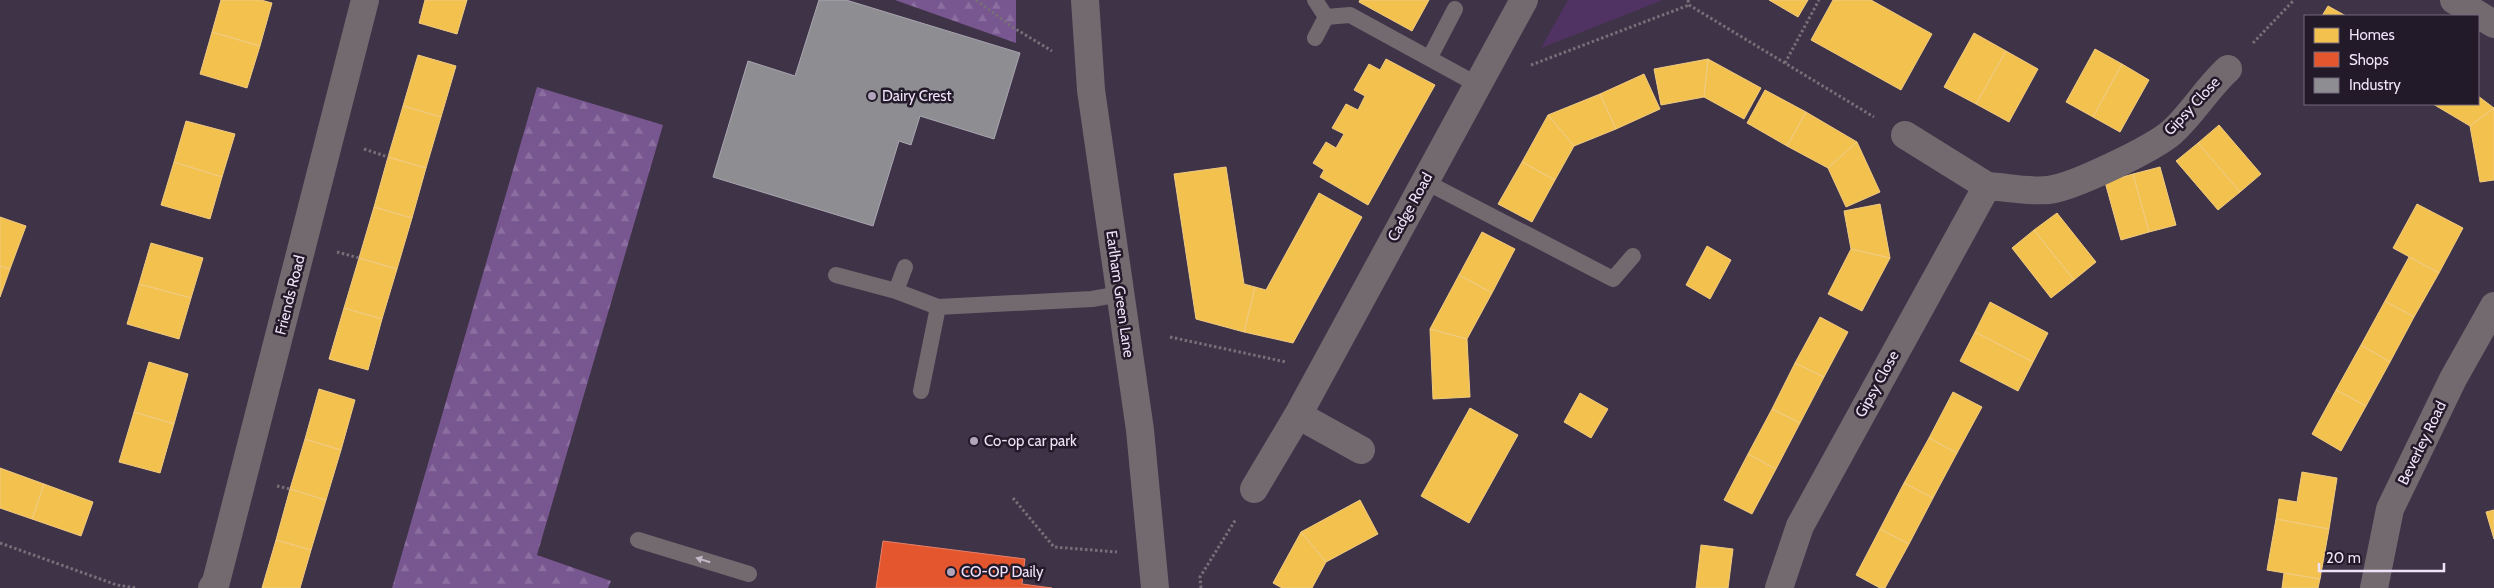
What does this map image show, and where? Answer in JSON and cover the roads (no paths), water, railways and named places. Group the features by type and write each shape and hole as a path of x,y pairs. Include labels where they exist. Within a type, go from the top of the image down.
{"street":[{"name":"Friends Road","path":"212,588 216,582 365,0"},
{"name":"Earlham Green Lane","path":"1085,0 1091,90 1140,430 1155,588"},
{"name":"Cadge Road","path":"1254,489 1298,415 1524,0"},
{"path":"2454,0 2494,24"},
{"name":"Gipsy Close","path":"1905,136 1987,186 2048,190 2090,176 2150,148 2172,132 2211,84 2228,69"},
{"name":"Gipsy Close","path":"1779,588 1800,526 1987,186"},
{"name":"Beverley Road","path":"2374,588 2390,509 2454,379 2494,306"},
{"path":"1298,415 1361,450"}],"lane":[{"path":"1315,0 1326,17"},
{"path":"1430,57 1456,9"},
{"path":"1326,17 1350,14 1478,85"},
{"path":"1315,38 1326,17"},
{"path":"1424,181 1613,279 1633,256"},
{"path":"896,291 905,267"},
{"path":"836,275 896,291 938,307 1092,299 1120,294"},
{"path":"920,391 938,307"},
{"path":"638,540 749,574"}],"place":[{"name":"Dairy Crest","path":"872,96"},
{"name":"Co-op car park","path":"974,441"},
{"name":"CO-OP Daily","path":"951,572"}]}
